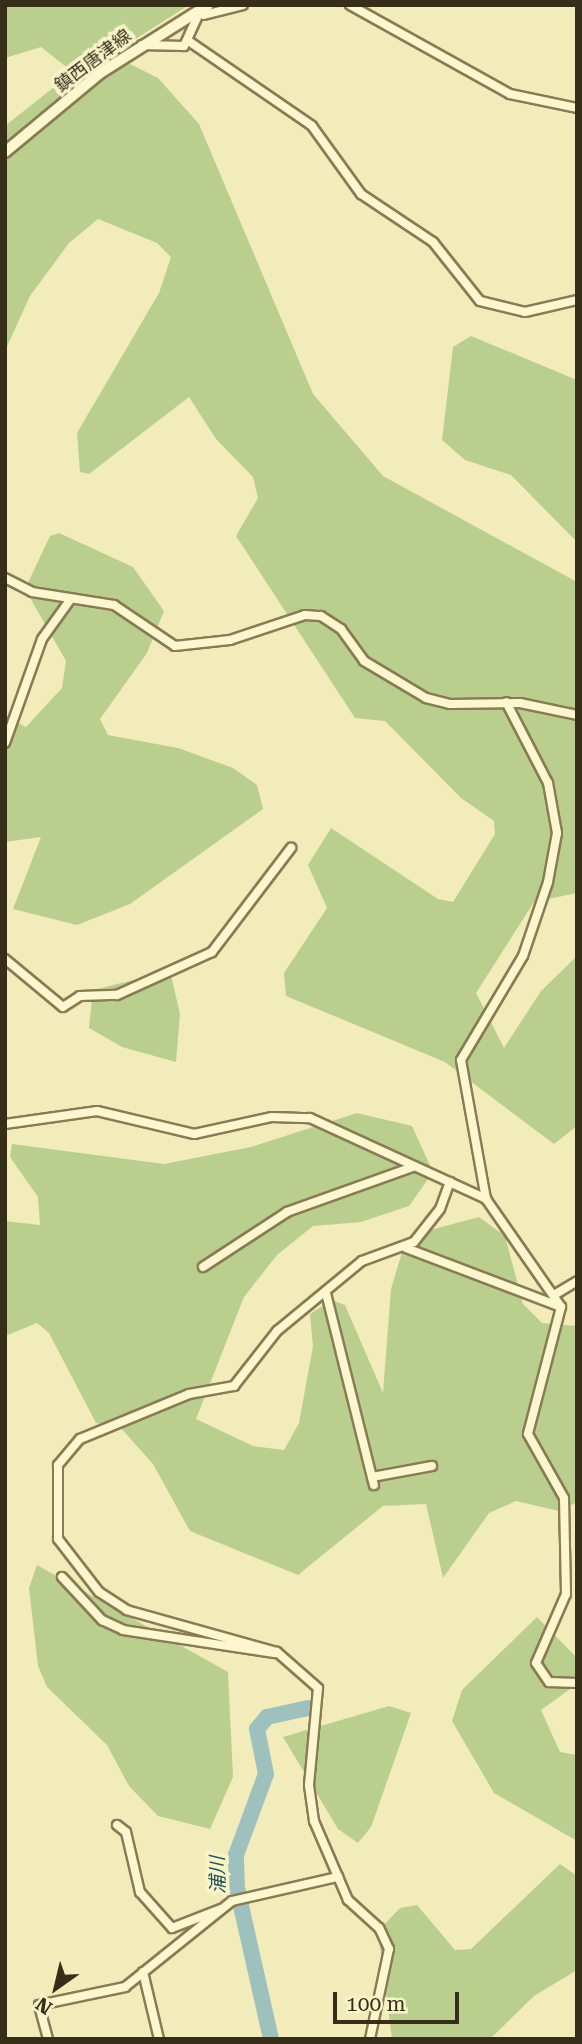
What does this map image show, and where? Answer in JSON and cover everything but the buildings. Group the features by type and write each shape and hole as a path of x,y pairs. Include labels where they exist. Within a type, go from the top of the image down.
{"main road":[{"name":"鎮西唐津線","path":"5,152 142,45 204,10"}],"street":[{"path":"190,42 204,10 243,5"},
{"path":"350,5 510,94 577,108"},
{"path":"142,45 190,42 312,126 360,194 433,242 480,301 525,312 554,300 577,300"},
{"path":"5,578 32,592 114,605 175,646 230,640 305,614 321,616 341,629 364,661 426,698 450,704 506,702 577,715"},
{"path":"5,743 42,639 70,600"},
{"path":"506,702 548,783 556,834 548,882 523,956 461,1060 486,1199 561,1307 528,1434 564,1498 566,1594 536,1663 549,1682 577,1683"},
{"path":"5,958 63,1007 80,996 117,995 212,952 291,848"},
{"path":"5,1124 97,1111 203,1133 294,1115 486,1199"},
{"path":"203,1267 287,1212 413,1167"},
{"path":"369,2039 390,1949 338,1877 309,1801 321,1696 312,1679 277,1652 127,1610 99,1592 58,1539 58,1465 80,1439 189,1394 234,1386 276,1331 362,1261 406,1248 428,1227 450,1181"},
{"path":"406,1248 561,1307"},
{"path":"554,1294 577,1282"},
{"path":"326,1293 373,1481 432,1465"},
{"path":"62,1577 102,1620 123,1630 277,1652"},
{"path":"117,1825 125,1832 140,1892 172,1928 223,1908 338,1877"},
{"path":"48,2039 39,2006 98,1989 114,1991 144,1972 223,1908"},
{"path":"144,1972 159,2039"}],"green space":[{"path":"5,5 189,5 104,59 116,57 158,78 199,124 313,394 383,476 577,582 577,893 534,902 476,993 504,1048 541,991 577,956 577,1126 554,1144 445,1062 286,996 284,973 327,908 308,865 331,828 438,899 453,902 495,834 494,821 461,798 385,721 355,718 236,536 258,498 253,477 216,439 189,397 89,474 80,472 77,433 159,293 171,257 157,243 98,219 69,243 30,296 5,351 5,126 73,72 41,47 5,58"},
{"path":"471,336 577,380 577,542 511,475 465,460 442,440 453,347"},
{"path":"59,533 133,567 164,611 147,653 100,719 108,735 178,748 233,768 257,785 263,809 130,904 77,925 13,909 41,837 5,842 5,717 26,727 62,688 66,661 25,589 50,536"},
{"path":"170,971 180,1014 176,1062 122,1047 89,1028 93,990"},
{"path":"357,1113 412,1126 433,1172 409,1206 361,1222 313,1226 277,1255 244,1297 196,1419 253,1446 284,1450 299,1423 313,1346 310,1314 332,1300 345,1305 383,1393 391,1289 403,1249 430,1230 479,1217 505,1236 523,1304 542,1323 577,1326 577,1502 559,1511 516,1501 489,1513 443,1578 426,1504 383,1506 298,1575 190,1531 153,1464 119,1426 96,1423 49,1333 37,1323 5,1336 5,1221 40,1225 38,1197 10,1157 12,1144 164,1164 251,1147"},
{"path":"37,1565 228,1672 233,1777 210,1829 158,1816 129,1786 107,1745 47,1687 38,1666 29,1588"},
{"path":"537,1617 577,1658 577,1684 541,1710 560,1752 577,1755 577,1841 494,1793 452,1721 462,1690"},
{"path":"389,1706 411,1713 371,1827 358,1843 338,1829 283,1737"},
{"path":"560,1864 577,1876 577,1970 534,1996 490,2039 392,2039 378,1931 400,1908 417,1905 455,1950 471,1949"}],"waterway":[{"name":"浦川","path":"271,2039 237,1888 236,1855 266,1774 257,1729 267,1717 308,1708"}]}
